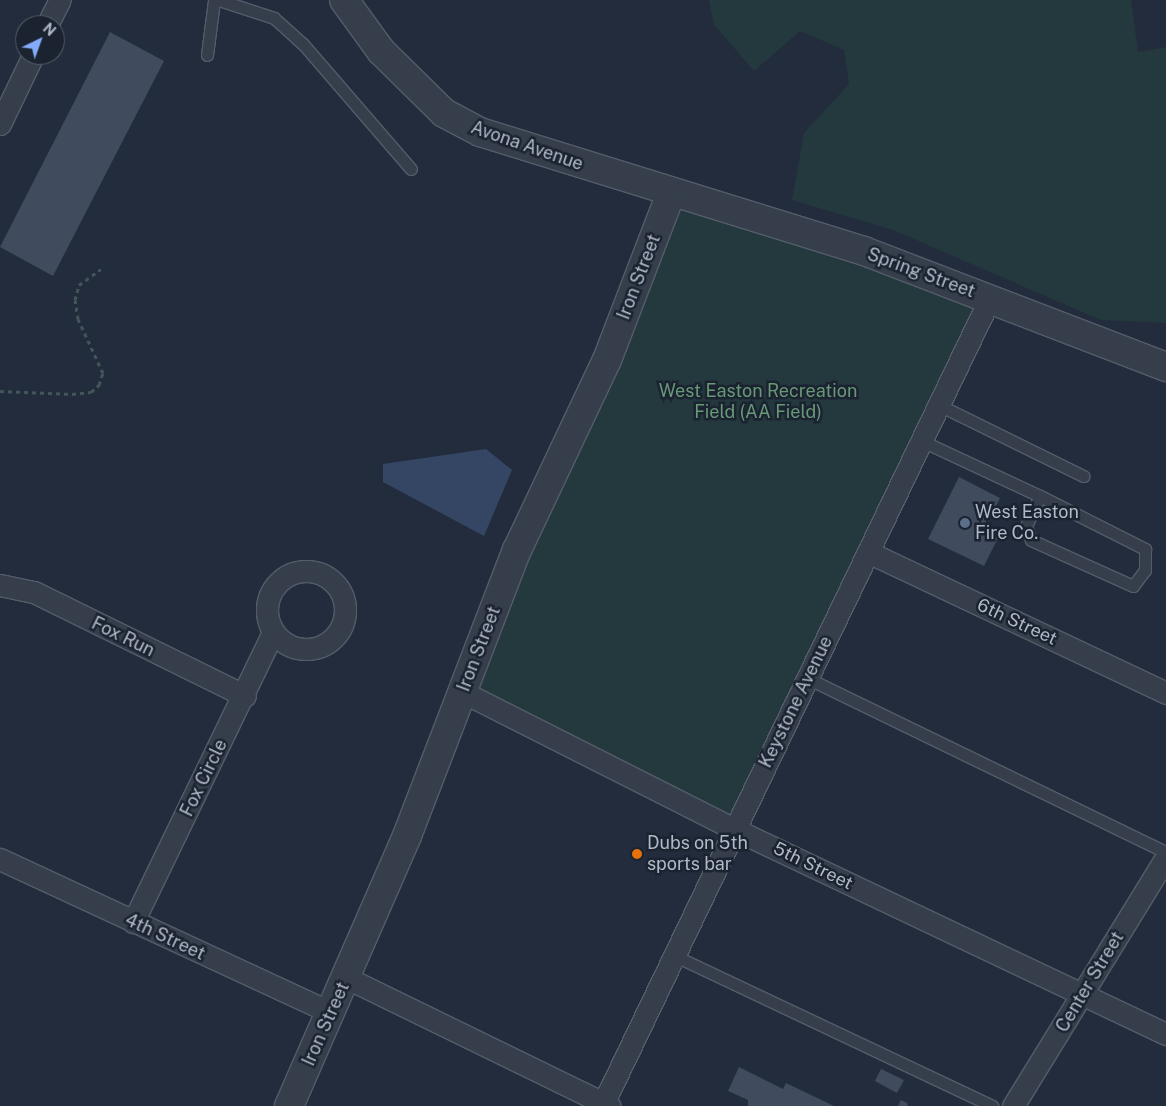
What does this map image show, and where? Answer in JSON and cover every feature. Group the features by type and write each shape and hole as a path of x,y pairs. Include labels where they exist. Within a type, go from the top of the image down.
{"street":[{"path":"53,15 60,0"},
{"name":"Avona Avenue","path":"344,0 381,51 444,114 489,135 671,193"},
{"path":"0,124 28,65"},
{"name":"Spring Street","path":"671,193 864,251 990,298 1166,368"},
{"name":"Iron Street","path":"289,1106 332,1013 463,692 517,550 607,360 671,193"},
{"name":"Keystone Avenue","path":"604,1105 673,955 990,298"},
{"name":"6th Street","path":"868,552 1166,693"},
{"name":"Fox Run","path":"0,585 34,592 245,696"},
{"name":"Fox Circle","path":"133,922 245,696 273,632"},
{"name":"5th Street","path":"463,692 734,829 1166,1034"},
{"name":"Center Street","path":"1013,1106 1166,857"},
{"name":"4th Street","path":"0,859 332,1013"},
{"path":"346,978 604,1105"}],"lane":[{"path":"207,55 214,0"},
{"path":"219,0 274,18 303,44 411,169"},
{"path":"939,405 1083,476"},
{"path":"922,440 1040,496 1145,549 1144,570 1133,586 1031,540 1026,526 1040,496"},
{"path":"807,678 1166,852"},
{"path":"673,955 992,1106"}],"path":[{"path":"0,391 72,394 91,392 100,385 103,373 78,319 76,300 79,285 101,269"}],"green space":[{"path":"709,0 1131,0 1138,52 1166,47 1166,323 1101,320 893,230 792,200 804,133 849,84 844,50 800,31 754,71 714,25"},
{"name":"West Easton Recreation Field (AA Field)","path":"671,193 990,298 734,829 463,692"}],"water":[{"path":"486,449 512,470 484,536 383,482 383,464"}],"building":[{"path":"110,32 164,61 53,276 0,247"},
{"path":"959,477 1000,498 985,529 999,536 984,566 928,539"},
{"path":"739,1067 783,1089 786,1083 834,1106 748,1106 748,1100 728,1091"},
{"path":"881,1069 904,1080 897,1093 875,1081"},
{"path":"901,1100 907,1103 908,1106 898,1106"}],"place":[{"name":"West Easton Fire Co.","path":"965,523"},
{"name":"Dubs on 5th sports bar","path":"637,854"}]}
